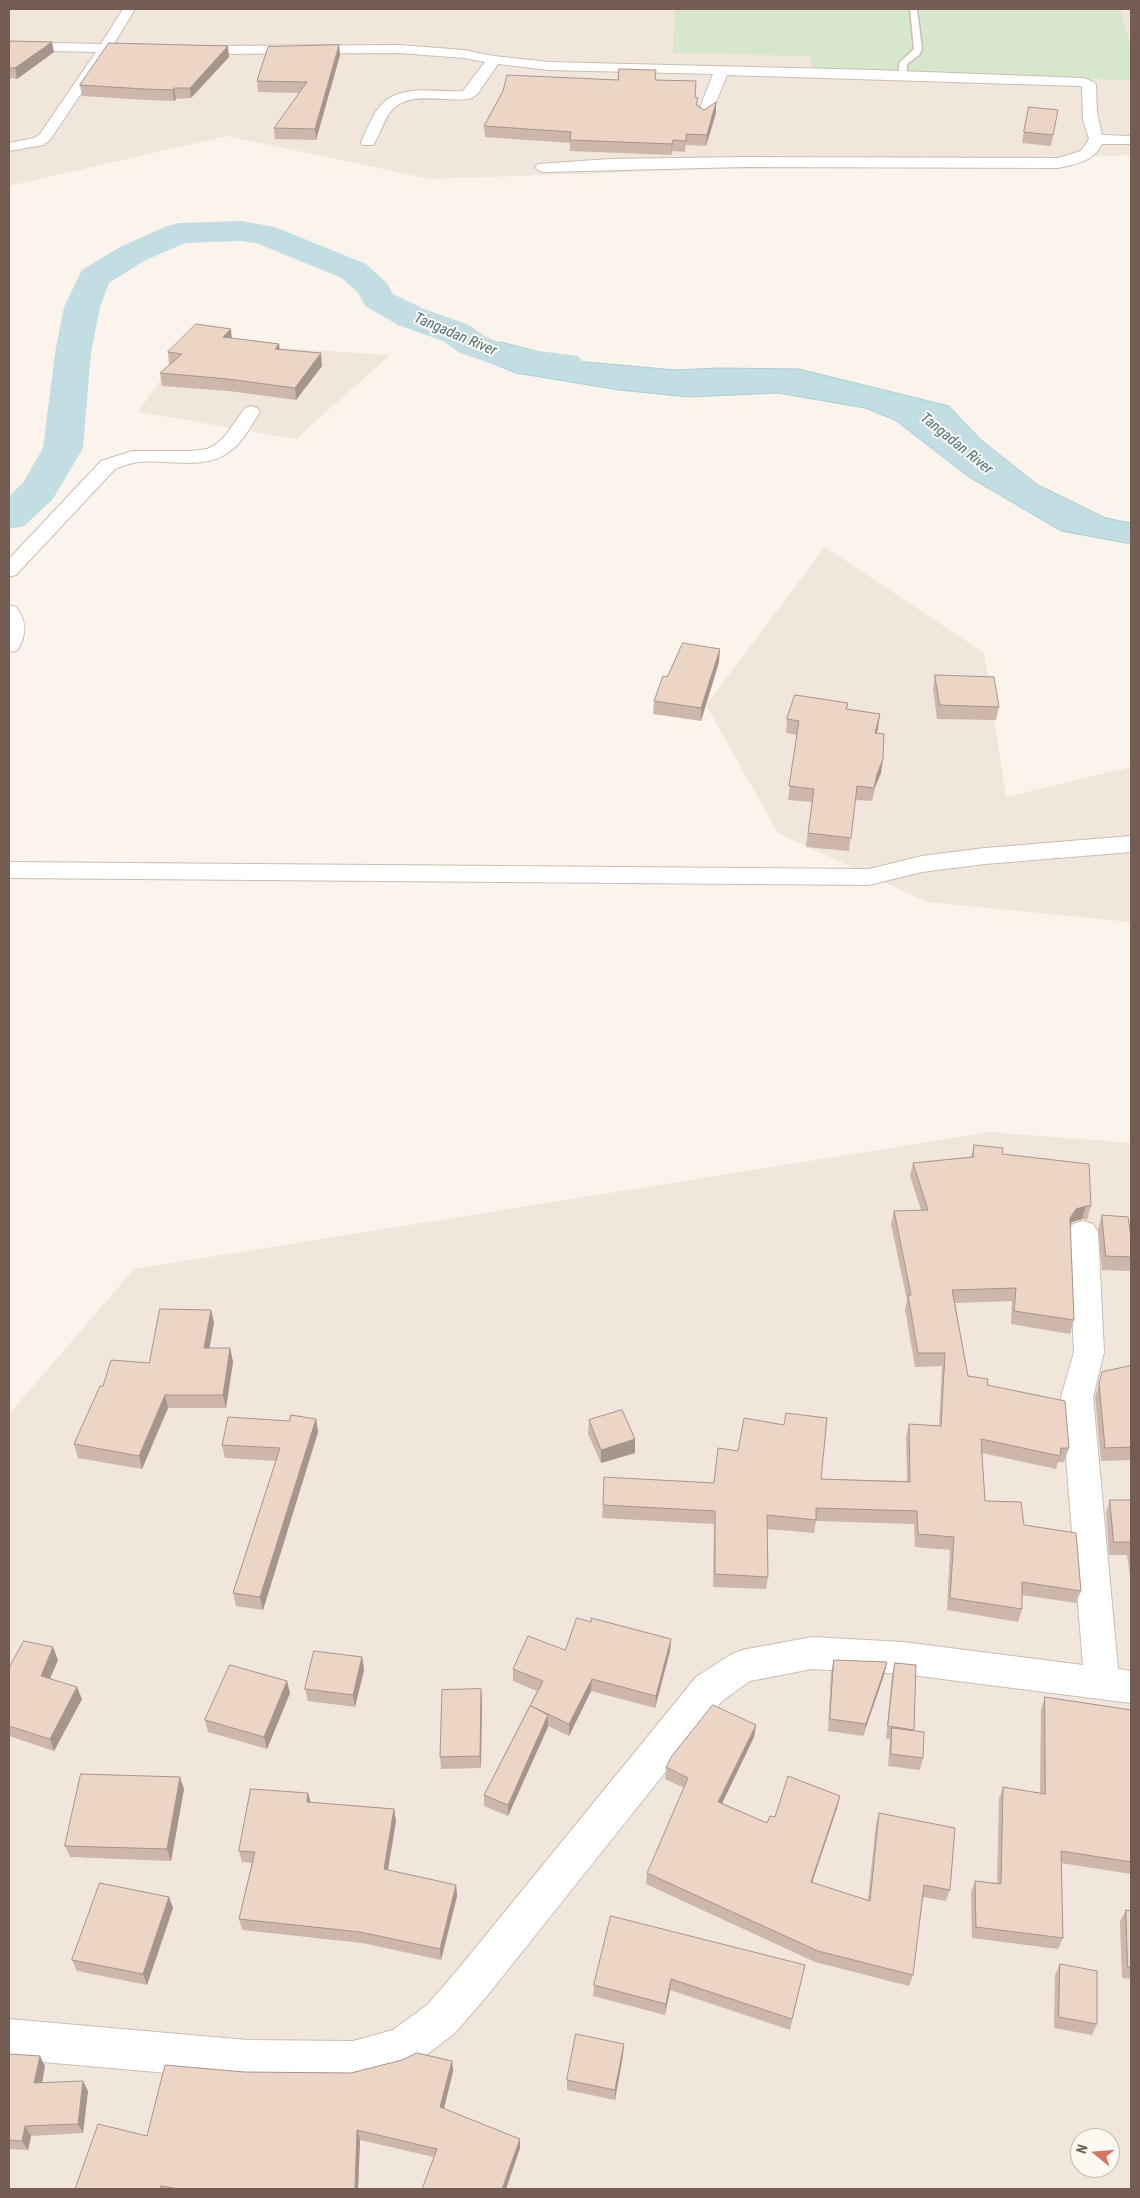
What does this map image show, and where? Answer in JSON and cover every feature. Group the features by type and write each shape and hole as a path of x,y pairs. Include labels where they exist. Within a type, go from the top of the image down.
{"street":[{"path":"9,147 38,142 45,137 91,71 129,9"},
{"path":"9,46 167,49 399,49 464,54 528,65 903,75 1087,83 1089,85 1091,128 1096,140 1095,145 1088,154 1078,159 1058,163 733,162 543,167"},
{"path":"368,142 386,108 395,100 419,95 467,95 473,90 494,60"},
{"path":"704,115 722,70"},
{"path":"1096,140 1131,140"},
{"path":"9,570 108,465 132,457 212,454 222,449 232,440 251,412"},
{"path":"9,611 14,624 14,634 9,646"},
{"path":"9,870 869,877 931,862 1131,844"},
{"path":"9,2039 247,2060 353,2061 403,2048 441,2019 474,1982 709,1689 742,1666 812,1653 903,1658 1117,1685 1077,1397 1089,1352 1083,1232"}],"lane":[{"path":"903,75 903,63 916,54 918,48 913,9"}],"shaded area":[{"path":"9,9 1131,9 1131,155 430,179 227,136 9,186"},
{"path":"187,342 390,355 296,439 138,412"},
{"path":"825,547 984,653 1006,797 1131,767 1131,922 927,902 778,833 706,705"},
{"path":"990,1132 1131,1143 1131,2189 9,2189 9,1414 134,1269"}],"green space":[{"path":"675,9 1120,9 1131,49 1131,80 812,70 810,56 673,53"}],"water":[{"path":"501,342 574,361 676,370 718,368 799,369 949,406 981,440 1038,485 1106,518 1131,523 1131,544 1061,531 969,477 895,420 865,408 778,393 688,397 619,390 516,373 476,357"}],"building":[{"path":"9,41 52,42 15,68 9,68"},
{"path":"109,43 228,46 190,88 174,88 173,90 80,85"},
{"path":"339,45 315,129 274,128 307,82 257,81 268,47"},
{"path":"619,69 656,70 655,80 696,81 695,97 698,98 696,105 704,110 716,102 707,135 686,134 686,141 673,140 672,144 570,140 571,132 484,126 503,91 507,75 618,80"},
{"path":"1029,107 1058,110 1053,135 1024,132"},
{"path":"196,324 231,329 223,337 279,344 275,349 321,353 295,388 228,379 160,373 182,354 168,352"},
{"path":"683,643 720,649 701,708 654,701 663,676 667,677"},
{"path":"935,675 994,677 999,707 940,705"},
{"path":"795,695 848,703 846,709 880,714 875,733 884,734 883,759 874,788 857,786 851,838 808,833 814,789 789,786 799,721 787,719"},
{"path":"974,1145 1003,1148 1002,1154 1089,1164 1091,1206 1076,1209 1070,1218 1074,1320 1014,1311 1016,1288 952,1290 968,1376 988,1379 987,1385 1065,1401 1069,1448 1061,1448 1060,1456 981,1439 985,1501 1021,1502 1024,1525 1076,1533 1081,1591 1022,1582 1022,1609 950,1598 954,1537 918,1534 917,1511 816,1508 816,1520 767,1515 768,1577 715,1574 715,1511 603,1505 604,1477 714,1483 718,1448 738,1451 744,1418 784,1425 786,1413 827,1418 821,1479 910,1482 909,1424 941,1426 945,1353 918,1353 908,1295 911,1295 894,1211 928,1210 913,1163 973,1157"},
{"path":"1102,1215 1128,1217 1131,1257 1106,1256"},
{"path":"160,1309 211,1310 204,1348 230,1348 223,1395 165,1395 139,1456 74,1444 100,1386 103,1386 111,1360 149,1363"},
{"path":"1131,1366 1131,1447 1105,1448 1099,1384 1102,1372"},
{"path":"622,1410 635,1439 601,1450 589,1420"},
{"path":"291,1415 316,1419 260,1597 233,1593 280,1448 222,1445 228,1417 289,1421"},
{"path":"1110,1500 1131,1500 1131,1542 1114,1542"},
{"path":"577,1618 591,1622 591,1618 671,1639 656,1696 592,1679 569,1724 531,1706 548,1715 508,1805 484,1795 543,1681 513,1669 528,1636 565,1650"},
{"path":"24,1641 53,1647 41,1676 77,1687 50,1739 9,1726 9,1668"},
{"path":"314,1651 362,1657 353,1695 305,1689"},
{"path":"834,1660 887,1662 866,1724 830,1719"},
{"path":"895,1663 916,1665 914,1730 888,1726"},
{"path":"230,1665 287,1681 264,1737 205,1720"},
{"path":"481,1689 480,1756 440,1757 442,1690"},
{"path":"1045,1697 1131,1710 1131,1862 1061,1851 1063,1938 976,1927 975,1881 1001,1884 1003,1787 1045,1794"},
{"path":"713,1705 756,1725 718,1802 767,1823 770,1816 775,1817 788,1776 840,1796 811,1882 870,1901 879,1813 955,1828 950,1890 924,1885 913,1975 818,1951 647,1873 688,1778 666,1767 672,1756"},
{"path":"892,1728 924,1732 923,1758 891,1754"},
{"path":"81,1774 180,1777 167,1849 65,1846"},
{"path":"251,1789 308,1793 307,1802 394,1809 384,1869 456,1885 440,1949 360,1932 239,1919 255,1852 239,1851"},
{"path":"100,1883 169,1897 143,1974 72,1960"},
{"path":"1126,1910 1131,1911 1131,1967 1128,1967"},
{"path":"611,1916 805,1965 792,2019 671,1979 666,2004 594,1985"},
{"path":"1060,1964 1097,1971 1097,2024 1059,2017"},
{"path":"576,2034 624,2044 615,2090 567,2080"},
{"path":"417,2053 452,2061 440,2107 520,2139 502,2189 422,2189 437,2149 357,2130 355,2189 179,2189 161,2186 160,2189 75,2189 98,2124 147,2136 165,2065 244,2072 351,2073 402,2060"},
{"path":"9,2054 40,2056 34,2083 83,2081 78,2124 25,2126 22,2141 9,2140"}],"waterway":[{"name":"Tangadan River","path":"9,517 39,490 63,448 73,353 82,307 94,277 132,254 179,233 241,231 263,234 354,271 375,290 377,299 411,317 456,333 473,345 509,358 565,364"}]}
